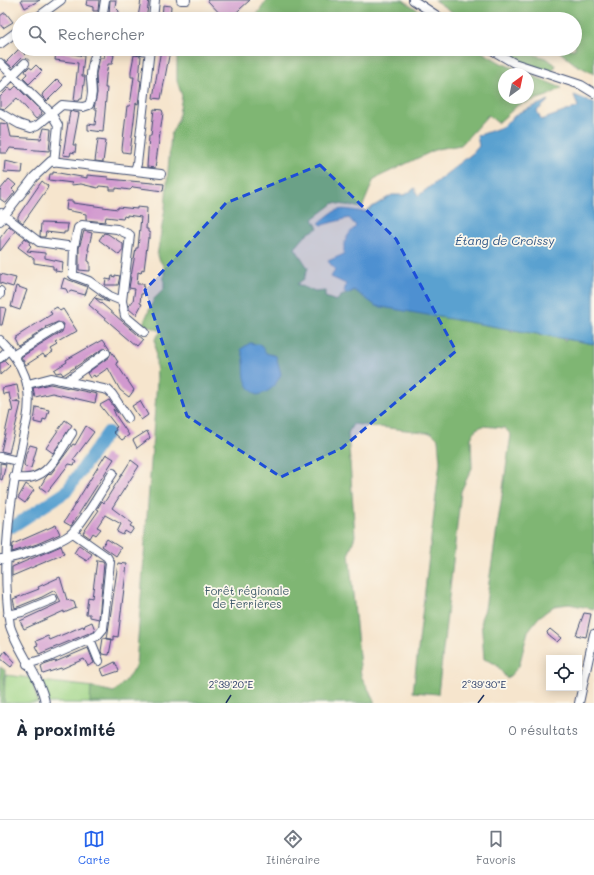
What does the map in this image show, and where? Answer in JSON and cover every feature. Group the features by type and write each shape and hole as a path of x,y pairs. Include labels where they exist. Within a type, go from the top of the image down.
{"street":[{"path":"45,12 62,0"},
{"path":"103,12 105,0"},
{"path":"154,12 155,0"},
{"path":"181,0 186,0"},
{"path":"412,0 431,12"},
{"path":"0,44 12,35"},
{"path":"0,113 19,124 31,128 38,125 62,105 83,107 89,105 91,100 91,79 96,56"},
{"path":"135,170 137,164 149,56"},
{"path":"502,56 514,63 581,86 594,93"},
{"path":"0,63 51,113 58,125 54,162"},
{"path":"0,88 25,63"},
{"path":"74,247 39,242 2,216 47,163 54,162 161,174"},
{"path":"122,301 110,296 89,281 73,275 74,247 78,228 82,225 117,229 130,235 122,301 125,316 144,332"},
{"path":"0,358 59,327"},
{"path":"0,340 12,352 28,384 29,410 14,477 2,517 1,582 14,637 40,687 45,703"},
{"path":"68,380 106,353"},
{"path":"28,384 51,378 68,380 110,391 128,418"},
{"path":"14,477 26,480 43,472 51,466 72,433"},
{"path":"0,457 18,461"},
{"path":"1,559 14,558 60,540 72,533 113,473"},
{"path":"27,664 47,658 90,639 100,634 103,629 110,562 107,556 72,533"},
{"path":"8,615 22,612 53,599"},
{"path":"579,703 594,634"},
{"path":"90,639 99,661"}],"highlighted area":[{"path":"320,165 396,239 456,351 342,448 281,477 187,416 145,290 226,203"}],"green space":[{"path":"267,0 403,0 421,12 259,12"},
{"path":"434,0 594,0 594,74 575,64 565,56 582,56 582,12 452,12"},
{"name":"Forêt régionale de Ferrières","path":"177,56 489,56 513,68 498,68 498,104 521,104 518,105 498,123 488,115 461,145 437,149 374,179 362,208 334,203 313,219 318,228 307,234 295,248 308,268 304,279 297,284 315,292 325,291 325,297 336,301 341,296 359,289 513,323 511,332 525,326 535,331 540,336 548,330 558,330 564,341 571,336 594,335 594,609 569,604 554,606 539,617 528,631 519,666 507,679 496,664 484,659 481,619 485,609 511,435 505,428 483,426 476,429 471,438 472,468 461,491 438,694 413,692 440,462 438,439 432,433 353,424 348,433 355,536 349,553 361,676 374,699 374,703 90,703 91,687 114,692 126,680 136,665 157,381 155,339 161,331 143,324 154,299 164,289 164,267 157,256 165,208 171,134 178,120 182,96 177,81"},
{"path":"510,56 539,56 548,59 555,65 555,68 551,72 511,58"},
{"name":"Forêt régionale de Ferrières","path":"534,76 562,88 547,96 534,100"},
{"path":"0,667 5,670 4,703 0,703"},
{"path":"5,675 31,678 38,703 4,703"},
{"path":"41,681 94,687 93,703 48,703"}],"water":[{"name":"Étang de Croissy","path":"574,95 594,103 594,344 376,306 354,290 347,294 344,292 346,284 331,277 335,270 328,261 344,254 346,238 356,226 349,218 322,225 319,223 326,217 335,211 344,209 364,212 392,195 405,195 415,188 418,196 473,153 479,146 477,136 502,127 518,113 549,100 537,111 541,120 578,107"},
{"path":"250,343 261,345 266,353 276,356 281,374 272,388 257,395 247,384 244,374 244,362 241,349"}],"building":[{"path":"21,0 40,0 25,8"},
{"path":"87,0 99,0 98,11 93,11 93,7 86,5"},
{"path":"110,0 116,0 115,7 119,12 109,12"},
{"path":"141,0 149,0 147,12 139,12"},
{"path":"207,0 250,0 237,12 218,12"},
{"path":"163,5 171,6 171,12 162,12"},
{"path":"6,13 12,23 3,28 0,24 0,16"},
{"path":"12,56 23,56 12,67 6,62"},
{"path":"55,56 84,56 82,76 85,76 82,99 79,101 74,101 78,63 55,60"},
{"path":"104,56 114,56 112,64 108,64 106,76 105,88 107,88 103,132 88,130 88,124 95,125 97,109 94,109 97,93 96,74 100,58 104,58"},
{"path":"134,56 141,56 139,80 141,81 138,104 136,103 130,153 123,152 122,149 127,106 130,106 134,77 131,77"},
{"path":"160,56 169,56 161,99 153,98"},
{"path":"36,65 42,71 29,84 23,78 27,74 25,71 29,67 32,69"},
{"path":"57,79 63,85 47,101 42,96 43,93"},
{"path":"16,86 41,111 42,114 36,119 17,98 5,109 0,108 0,97 9,88 12,90"},
{"path":"154,109 162,110 163,113 155,168 147,167 149,136 151,136"},
{"path":"70,111 79,113 73,145 76,145 75,153 71,152 70,156 63,155"},
{"path":"0,123 8,124 11,137 41,139 44,128 51,129 49,151 10,148 7,153 0,153"},
{"path":"98,139 106,140 103,162 95,161"},
{"path":"5,161 23,165 22,173 4,172"},
{"path":"53,172 87,178 87,175 108,177 108,179 164,184 163,191 133,187 130,190 116,188 116,190 110,190 110,187 99,186 98,188 81,184 71,185 72,183 49,180 50,174 53,174"},
{"path":"9,179 16,185 12,189 15,192 6,203 0,199 0,190"},
{"path":"42,181 48,186 47,189 23,223 18,219 18,216"},
{"path":"67,201 118,209 118,207 137,209 137,207 147,208 146,229 148,229 148,232 150,233 150,238 148,238 144,270 142,269 141,273 138,272 137,284 144,284 140,303 142,304 136,315 129,309 129,306 133,301 135,289 129,288 136,248 138,248 141,217 127,215 127,217 124,216 123,219 106,217 105,222 86,220 86,214 66,210"},
{"path":"41,223 68,224 67,232 64,232 64,234 46,232 45,237 41,237"},
{"path":"9,226 15,231 0,251 0,238"},
{"path":"84,231 92,233 88,250 90,271 79,270 79,248"},
{"path":"104,233 123,244 123,250 119,255 99,240"},
{"path":"25,238 30,242 29,244 31,246 27,251 45,253 45,258 63,262 62,272 55,271 56,269 53,269 53,266 34,263 34,259 18,247"},
{"path":"0,274 16,278 13,287 0,283"},
{"path":"115,275 120,276 118,285 105,285 106,279 111,280 112,276 115,277"},
{"path":"64,278 88,287 85,295 71,291 68,293 66,289 61,288"},
{"path":"16,286 27,290 20,310 11,307"},
{"path":"97,294 109,302 95,298 144,340 138,347 89,305"},
{"path":"0,307 6,308 2,325 0,325"},
{"path":"57,307 60,311 63,309 77,331 56,343 58,345 51,349 53,352 45,357 43,354 26,365 21,357 62,332 64,324 58,322 46,327 47,328 18,346 14,338 52,314 50,311"},
{"path":"103,339 110,349 103,349 63,375 61,372 56,373 54,370 67,362 66,360"},
{"path":"111,351 118,362 116,363 134,390 129,397 120,390 108,368 95,377 94,375 90,378 87,373 109,357"},
{"path":"5,361 10,366 0,375 0,363"},
{"path":"50,384 97,394 95,403 52,393 35,397 33,388"},
{"path":"17,385 20,400 13,402 21,403 9,453 1,451 10,411 13,412 9,393 3,394 2,388"},
{"path":"109,400 118,413 113,409 116,416 129,435 122,440 113,432 117,427 100,405"},
{"path":"140,401 148,415 141,420 132,406"},
{"path":"36,407 49,410 46,420 43,419 42,424 34,422"},
{"path":"65,420 72,425 53,453 46,448"},
{"path":"86,426 94,432 73,460 76,462 74,465 69,464 47,492 40,487 46,477 49,474 50,475 73,444 75,445"},
{"path":"147,431 150,438 137,448 133,440"},
{"path":"30,445 37,447 31,468 25,467 24,464 26,453"},
{"path":"106,454 114,459 71,526 64,522"},
{"path":"131,460 139,466 112,508 132,523 130,526 134,528 130,534 125,531 123,535 117,532 121,524 105,515 97,527 101,529 96,535 93,533 90,538 83,533 99,510 97,509 102,501 104,503"},
{"path":"0,463 6,464 2,480 0,479"},
{"path":"26,484 34,490 25,503 18,498"},
{"path":"56,525 60,534 37,544 12,552 13,544"},
{"path":"107,539 121,548 116,556 102,546"},
{"path":"79,545 92,554 87,561 74,553"},
{"path":"61,546 64,554 12,576 12,567"},
{"path":"97,560 103,561 104,563 99,619 90,617 90,614 86,614 88,597 92,598"},
{"path":"118,563 127,564 118,637 114,636 114,640 107,639"},
{"path":"60,577 67,600 74,602 76,608 64,613 64,611 24,629 20,621 61,602 55,590 15,608 13,599 39,589 38,587"},
{"path":"584,613 591,614 586,637 576,635"},
{"path":"92,622 94,631 39,654 35,646 38,645 36,641 48,636 50,640 83,626 84,628 85,625"},
{"path":"550,629 561,638 557,642 548,635 547,632"},
{"path":"103,638 112,639 109,655 102,654"},
{"path":"88,648 94,663 88,666 84,659 61,669 43,674 41,667 44,665"},
{"path":"5,651 15,662 11,667 0,658"},
{"path":"115,662 119,671 104,676 101,669"}],"waterway":[{"path":"12,527 66,492 108,432"}]}
